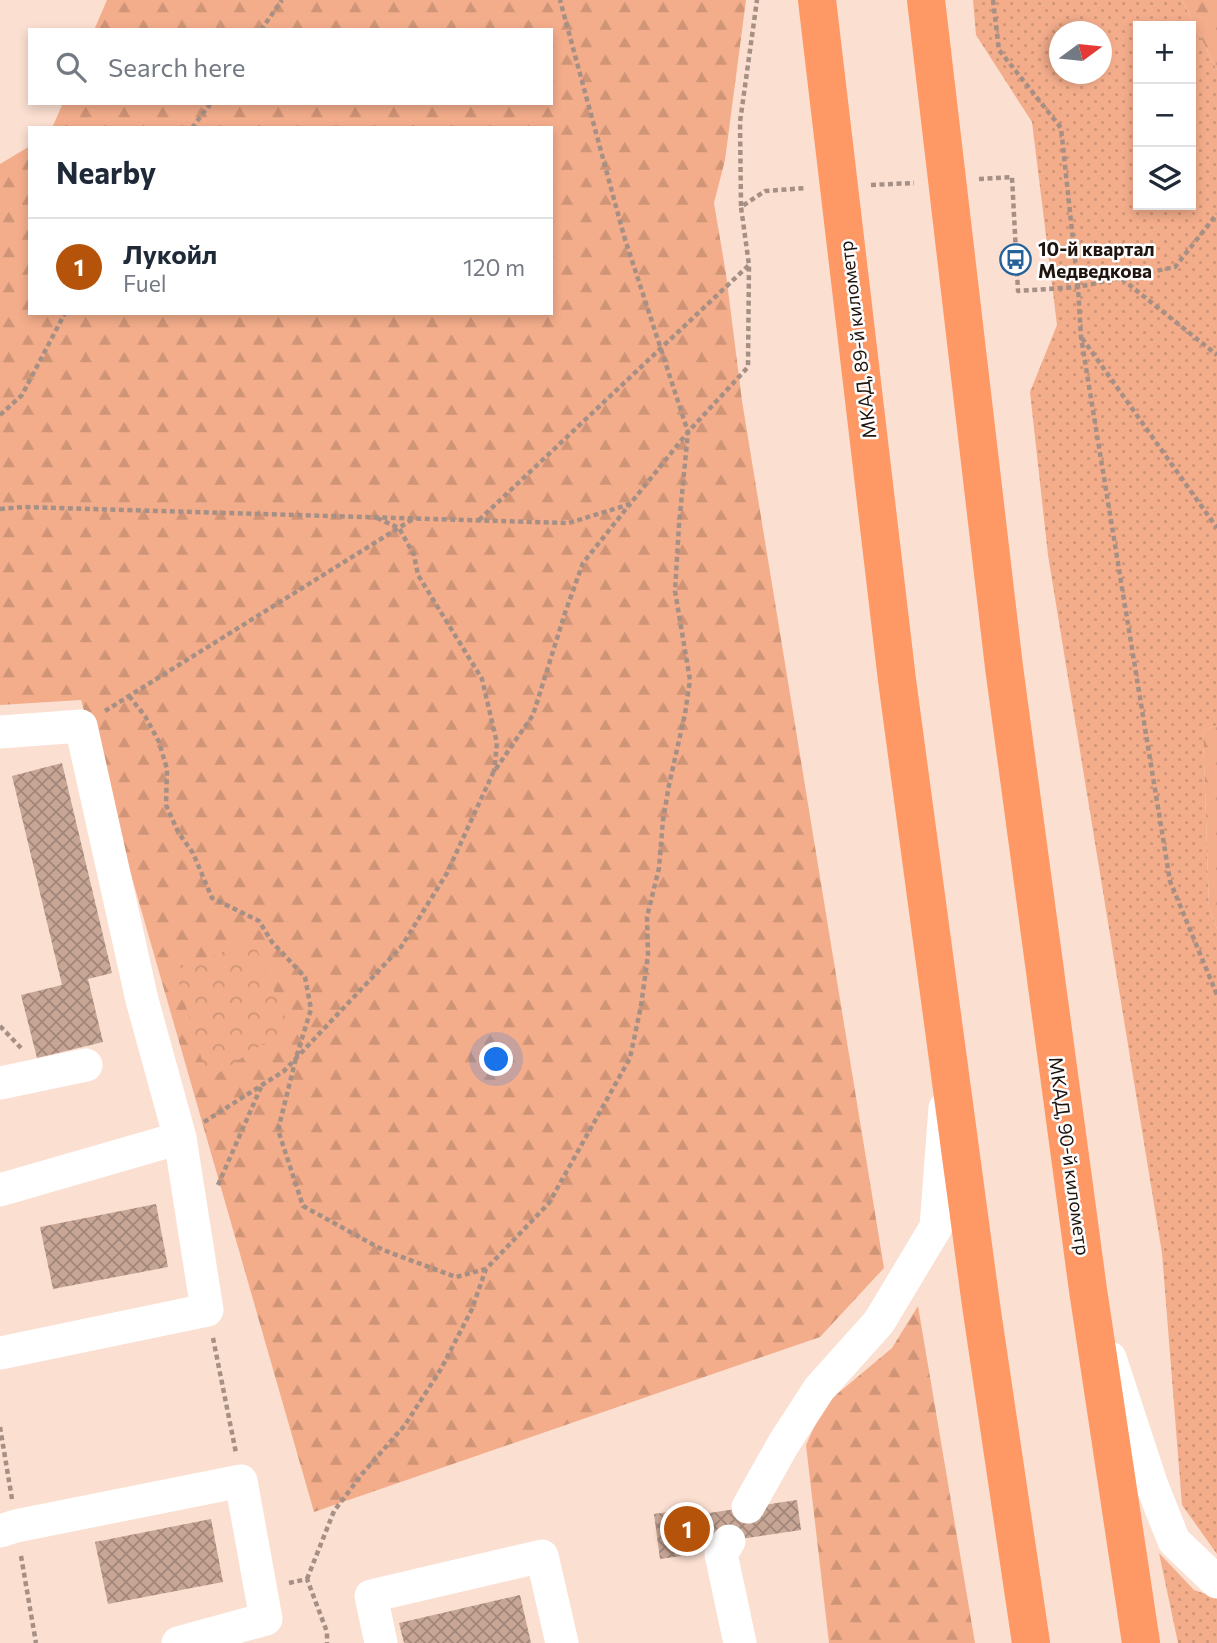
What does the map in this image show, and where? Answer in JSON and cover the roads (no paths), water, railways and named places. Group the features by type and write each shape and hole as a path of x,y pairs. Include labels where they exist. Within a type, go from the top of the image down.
{"highway":[{"name":"МКАД, 89-й километр","path":"817,0 897,680 948,1063"},
{"name":"МКАД, 90-й километр","path":"926,0 1004,667 1088,1290 1141,1643"},
{"path":"948,1063 1031,1643"}],"lane":[{"path":"0,732 81,726 142,1000 180,1138 215,1299 0,1353"},
{"path":"748,1507 784,1443 819,1389 879,1322 936,1227 948,1063"},
{"path":"0,1083 86,1065"},
{"path":"0,1190 180,1138"},
{"path":"1088,1290 1151,1483 1174,1541 1217,1582"},
{"path":"0,1531 241,1481 266,1619 178,1643"},
{"path":"729,1541 721,1554 740,1643"},
{"path":"382,1643 370,1596 542,1556 562,1643"}],"place":[{"name":"10-й квартал Медведкова","path":"1015,259"},
{"name":"Лукойл","path":"687,1529"}]}
